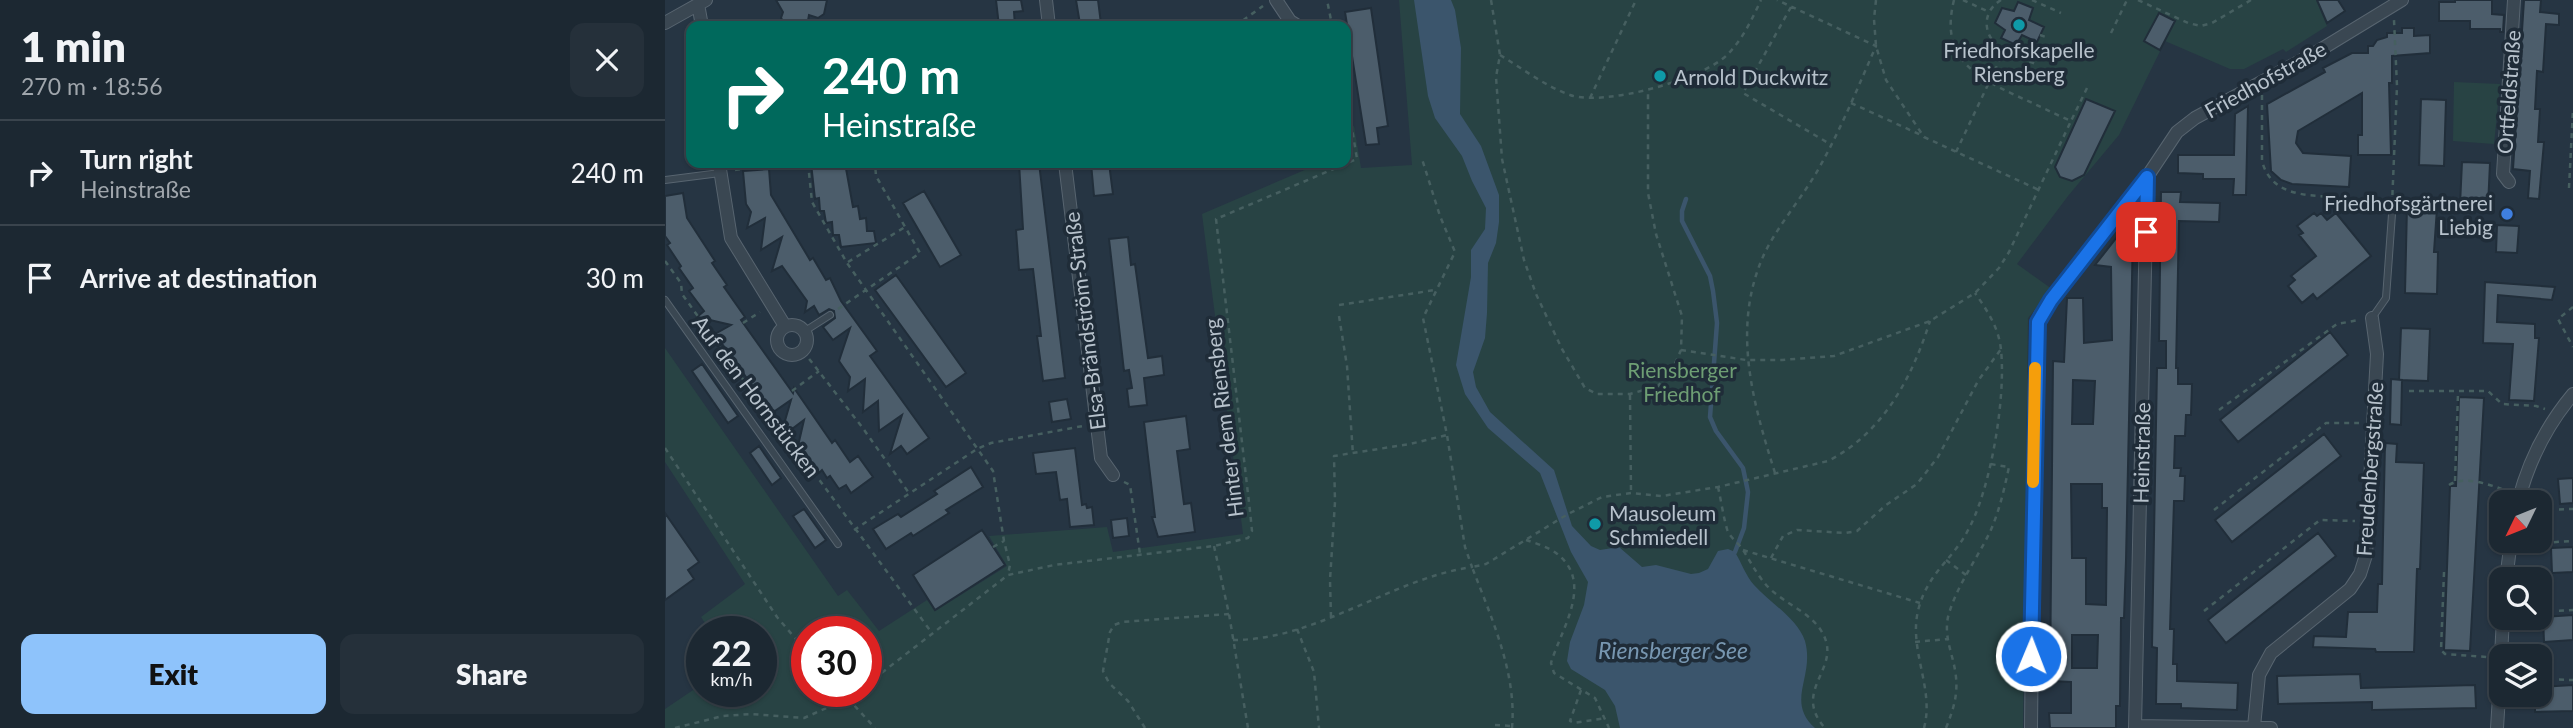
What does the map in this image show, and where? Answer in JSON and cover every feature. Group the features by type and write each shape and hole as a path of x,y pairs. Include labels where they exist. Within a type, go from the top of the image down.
{"street":[{"path":"1046,0 1048,21"},
{"path":"1274,0 1290,21"},
{"name":"Ortfeldstraße","path":"2509,182 2503,174 2514,0"},
{"path":"665,23 702,2 702,21"},
{"name":"Friedhofstraße","path":"2031,728 2034,446 2040,315 2147,177 2177,131 2195,118 2315,53 2397,3"},
{"path":"720,168 731,238 785,326"},
{"name":"Elsa-Brändström-Straße","path":"1066,168 1101,458 1113,475"},
{"name":"Heinstraße","path":"2135,727 2147,177"},
{"name":"Freudenbergstraße","path":"2254,727 2259,675 2271,653 2350,589 2360,574 2366,555 2377,354 2372,318"},
{"path":"785,326 798,326 806,331 808,342 799,354 789,355 780,349 778,334 785,326"},
{"path":"2522,490 2532,462 2558,414 2573,394"},
{"path":"2497,728 2498,707"},
{"path":"2135,727 2271,728"}],"lane":[{"path":"665,180 720,168"},
{"path":"2372,318 2386,298 2392,214"},
{"name":"Auf den Hornstücken","path":"665,300 838,544"},
{"path":"806,331 830,315"}],"path":[{"path":"1242,21 1274,0"},
{"path":"1327,0 1330,21"},
{"path":"1490,0 1500,55 1496,77 1502,159 1524,260 1536,294 1562,349 1585,388 1597,394 1630,394 1658,386 1673,368 1681,350 1682,316 1656,234 1648,193 1648,90"},
{"path":"1590,98 1636,0"},
{"path":"1500,55 1571,95 1590,98 1648,90 1709,69 1726,56 1749,25 1761,0"},
{"path":"1777,0 1876,46"},
{"path":"1876,0 1876,46 1886,80 1924,136"},
{"path":"1954,0 1950,15 1953,43 1971,72 2071,121"},
{"path":"1963,0 1989,12"},
{"path":"2001,0 1992,6 1989,12 1986,27 1990,36 2004,51 2036,64"},
{"path":"2032,0 2061,13"},
{"path":"2111,33 2127,1 2121,0"},
{"path":"2139,0 2200,26 2212,23 2251,0"},
{"path":"2392,214 2397,3"},
{"path":"1791,7 1743,93 1831,144"},
{"path":"2040,35 2049,38"},
{"path":"1775,474 1753,399 1746,359 1752,287 1763,256 1804,194 1831,144 1876,46"},
{"path":"1957,152 2004,51"},
{"path":"2262,81 2262,161 2265,171 2274,183 2288,193 2333,197"},
{"path":"1681,350 1746,359 1782,360 1834,356 1930,321 1975,293 1999,268 2009,252 2087,88"},
{"path":"1851,103 2039,190"},
{"path":"2569,188 2573,109"},
{"name":"Hinter dem Riensberg","path":"1351,122 1357,159 1351,162"},
{"path":"1422,159 1455,252 1423,318 1447,435 1465,547 1503,654 1511,696 1512,727 1495,725"},
{"path":"809,168 812,202 847,263 993,471 1010,565 1008,575"},
{"path":"830,315 920,253 876,176 875,168"},
{"name":"Hinter dem Riensberg","path":"882,672 1008,575 1031,568 1214,546 1248,538 1252,531 1216,219 1336,168"},
{"path":"847,263 905,227"},
{"name":"Auf den Hornstücken","path":"665,261 681,282 681,294 763,410 802,463 818,478 932,633"},
{"path":"1339,305 1435,290"},
{"path":"1924,728 1928,710 1915,642 1920,603 1926,586 1966,535 1972,522 1990,464 2000,403 2001,349 1998,332 1987,309 1975,293"},
{"path":"743,323 772,305"},
{"path":"2573,307 2558,319 2573,347"},
{"path":"1339,316 1347,366 1353,455"},
{"path":"2219,410 2337,324 2372,318"},
{"path":"1233,640 1258,640 1297,629 1422,579 1486,564 1568,514 1602,498 1631,494 1662,496 1718,487 1828,461 1863,439 1881,421 1893,404 1930,321"},
{"path":"715,342 720,339"},
{"path":"1771,558 1775,546 1783,536 1797,530 1845,533 1857,531 1886,505 1917,484 1938,457 1978,381 2001,349"},
{"path":"803,351 909,493"},
{"path":"792,391 819,371"},
{"path":"2409,391 2488,391 2502,404 2536,406 2558,414"},
{"path":"2455,481 2458,392"},
{"path":"1630,394 1631,494"},
{"path":"763,410 768,407"},
{"path":"854,530 977,449 991,443 1097,423"},
{"path":"2214,510 2326,423 2373,423"},
{"path":"1331,617 1334,456 1353,455 1447,435"},
{"path":"665,448 776,617 791,634"},
{"path":"1945,728 1957,696 1955,670 1947,639 1950,612 1966,575 1990,532 2009,467 1990,464"},
{"path":"1113,475 1131,485 1140,554"},
{"path":"2449,485 2455,481 2479,482 2498,490"},
{"path":"1718,487 1728,532 1740,546 1752,568 1770,589 1812,621 1823,634 1827,648 1824,668 1814,691 1812,705 1816,718 1825,728"},
{"path":"2552,510 2573,509"},
{"path":"2204,611 2320,520 2368,521"},
{"path":"1526,540 1555,552 1567,564 1574,582 1575,597 1551,663 1554,673 1595,698 1609,728"},
{"path":"993,547 1004,541"},
{"path":"2552,542 2573,541"},
{"path":"1214,546 1229,614 1248,728"},
{"path":"1740,546 1920,603"},
{"path":"1945,559 1966,575"},
{"path":"2444,572 2441,650 2445,654 2487,657"},
{"path":"2552,611 2573,610"},
{"path":"1145,728 1128,701 1109,683 1103,671 1110,632 1114,625 1122,622 1229,614"},
{"path":"1297,629 1314,672 1319,728"},
{"path":"1915,642 1947,639"},
{"path":"2552,679 2573,680"},
{"path":"1581,689 1570,721 1574,723 1606,718"},
{"path":"675,728 723,716 751,714 803,718 828,707"},
{"path":"855,707 875,728"}],"green space":[{"name":"Riensberger Friedhof","path":"1399,0 2316,0 2327,26 2286,52 2283,49 2244,69 2230,69 2165,41 2119,135 2068,196 2017,264 2052,289 2028,318 2023,728 665,728 665,709 686,695 686,707 777,707 777,616 702,616 745,584 665,462 665,348 838,596 847,590 867,616 791,616 791,707 882,707 882,629 927,600 935,611 1007,566 989,536 1107,527 1113,552 1243,534 1202,214 1309,168 1351,168 1351,126 1354,126 1361,168 1412,165"},
{"path":"2454,82 2500,84 2494,144 2453,141"}],"water":[{"name":"Riensberger See","path":"1414,0 1451,0 1461,48 1460,114 1481,146 1499,195 1496,243 1488,263 1485,338 1473,372 1476,387 1490,412 1554,470 1572,526 1591,546 1600,550 1619,547 1642,567 1656,565 1691,574 1708,569 1718,551 1728,549 1735,552 1751,581 1790,618 1805,641 1807,666 1801,698 1802,708 1815,728 1620,728 1615,706 1605,690 1571,669 1567,661 1570,642 1584,605 1588,582 1571,552 1540,473 1488,428 1465,394 1456,365 1471,277 1471,250 1485,229 1486,208 1462,156 1435,118 1428,96"}],"building":[{"path":"776,0 827,0 824,14 818,18 809,15 808,21 783,21 781,18 783,12"},
{"path":"996,0 1021,0 1023,11 1014,12 1015,21 998,21"},
{"path":"1076,0 1098,0 1101,21 1080,21"},
{"path":"2317,0 2338,0 2345,11 2327,23"},
{"path":"2492,0 2492,14 2504,15 2503,32 2500,32 2500,29 2470,29 2470,21 2439,21 2439,2"},
{"path":"2524,0 2541,0 2540,12 2559,14 2559,25 2546,24 2543,72 2537,71 2535,109 2540,109 2538,142 2544,142 2539,199 2528,198 2530,171 2513,169"},
{"name":"Friedhofskapelle Riensberg","path":"2018,2 2033,8 2029,20 2044,27 2037,42 2022,35 2016,45 2001,38 2005,30 1995,23 2002,8 2014,11"},
{"path":"1371,8 1388,126 1377,128 1379,144 1366,145 1351,50 1351,21 1346,21 1345,12"},
{"path":"2159,13 2175,21 2160,50 2144,41"},
{"path":"2402,28 2414,28 2414,36 2430,35 2430,53 2392,56 2392,83 2389,83 2391,155 2358,155 2358,135 2362,135 2362,93 2298,131 2296,143 2303,153 2351,156 2349,187 2292,184 2281,180 2271,171 2267,104 2325,72 2323,68 2352,53 2368,53 2368,46 2373,46 2377,40 2387,37 2387,33 2402,33"},
{"path":"2086,99 2115,111 2084,175 2072,181 2060,177 2055,167"},
{"path":"2421,99 2446,100 2444,166 2419,165"},
{"path":"2248,106 2246,195 2233,195 2234,179 2203,179 2203,174 2178,173 2178,155 2234,155 2235,114"},
{"path":"2462,162 2490,163 2488,206 2460,205"},
{"path":"812,168 846,168 853,207 858,206 860,219 866,218 867,231 874,231 876,243 841,247 839,235 833,235 832,222 826,223 824,211 820,211 819,198 815,199"},
{"path":"1019,168 1040,168 1065,378 1043,381 1033,269 1019,270 1016,230 1023,229"},
{"path":"1091,168 1110,168 1113,194 1094,196"},
{"path":"769,169 771,195 810,260 813,258 826,280 830,278 841,301 877,351 870,356 929,438 907,454 901,446 890,454 902,415 879,431 878,401 863,412 865,379 848,391 850,377 839,361 850,328 833,340 823,327 835,318 834,311 829,309 819,315 814,306 805,312 807,301 782,266 772,271 782,237 761,250 765,218 747,228 751,212 746,204 743,171"},
{"path":"924,191 961,255 940,267 903,203"},
{"path":"2161,192 2181,192 2180,202 2220,203 2219,222 2179,221 2176,368 2178,384 2192,384 2191,415 2186,415 2185,436 2175,436 2174,468 2181,468 2180,476 2185,476 2184,501 2174,501 2170,629 2174,629 2173,664 2177,664 2177,681 2238,683 2237,710 2181,708 2181,704 2156,704 2157,648 2152,647 2157,368 2166,368 2166,341 2159,341"},
{"path":"683,193 687,218 715,261 712,263 727,285 724,287 745,317 741,320 793,393 794,388 832,443 835,440 850,462 858,456 873,477 851,493 846,485 839,489 822,470 819,473 804,452 795,459 804,420 780,438 791,400 772,413 715,334 731,325 697,317 704,311 689,291 693,288 679,268 681,266 667,245 670,243 665,236 665,196"},
{"path":"2407,206 2437,208 2434,252 2438,252 2437,294 2405,293"},
{"path":"2314,213 2317,216 2321,213 2327,220 2336,213 2371,256 2317,299 2313,294 2302,303 2288,286 2295,280 2291,276 2316,256 2299,235 2303,233 2297,226"},
{"path":"2497,225 2519,226 2517,253 2496,252"},
{"path":"2121,232 2133,232 2120,706 2116,706 2116,728 2050,728 2049,713 2071,713 2071,682 2050,681 2053,361 2064,362 2067,298 2083,298 2084,343 2112,340 2111,267 2095,265","holes":["2073,380 2095,381 2093,424 2072,424","2071,484 2102,484 2102,508 2107,508 2106,605 2086,604 2086,558 2072,558","2072,635 2098,635 2097,668 2072,668"]},
{"path":"1128,237 1131,265 1135,264 1148,358 1162,356 1164,375 1144,378 1147,405 1129,407 1127,389 1132,388 1129,370 1124,371 1109,239"},
{"path":"896,275 966,373 946,387 875,290"},
{"path":"2485,282 2555,287 2552,300 2498,295 2497,322 2535,324 2535,338 2539,338 2534,401 2509,400 2513,344 2483,343"},
{"path":"2401,328 2430,329 2428,381 2399,380"},
{"path":"2330,332 2348,355 2238,442 2220,420"},
{"path":"702,364 738,416 728,423 692,371"},
{"path":"2391,379 2402,380 2401,425 2390,424"},
{"path":"2459,397 2484,398 2470,651 2444,650 2450,486 2456,486"},
{"path":"1067,399 1071,419 1052,422 1049,402"},
{"path":"1186,416 1190,449 1177,451 1184,504 1191,503 1195,532 1158,537 1152,517 1155,517 1144,422"},
{"path":"2324,434 2341,456 2232,542 2215,520"},
{"path":"2385,443 2397,444 2396,462 2424,463 2414,652 2313,647 2314,636 2346,637 2348,612 2377,612 2378,584 2382,584"},
{"path":"759,446 781,478 772,485 750,453"},
{"path":"1075,448 1082,505 1092,507 1094,525 1070,527 1067,499 1060,500 1056,472 1036,474 1033,453"},
{"path":"971,467 983,487 946,510 949,513 913,536 911,533 886,549 873,529 898,514 901,517 937,494 934,491"},
{"path":"2573,478 2573,503 2560,504 2558,479"},
{"path":"804,509 826,540 815,548 793,516"},
{"path":"665,513 699,562 688,570 694,579 665,600"},
{"path":"1127,518 1129,536 1113,538 1111,520"},
{"path":"982,530 1005,565 935,610 913,575"},
{"path":"2318,533 2336,556 2226,643 2208,620"},
{"path":"2573,547 2573,572 2552,573 2552,548"},
{"path":"2573,615 2573,640 2544,642 2544,630 2552,630 2552,616"},
{"path":"2360,674 2361,688 2475,685 2476,708 2372,710 2372,702 2278,704 2277,676"},
{"path":"2573,685 2573,711 2535,712 2535,707 2552,707 2552,686"}],"waterway":[{"path":"1686,199 1682,221 1710,276 1717,323 1710,417 1716,431 1743,468 1748,492 1744,528 1735,552"}],"slow traffic":[{"path":"2033,482 2035,368"}],"place":[{"name":"Friedhofskapelle Riensberg","path":"2019,25"},
{"name":"Arnold Duckwitz","path":"1660,76"},
{"name":"Friedhofsgärtnerei Liebig","path":"2507,214"},
{"name":"Mausoleum Schmiedell","path":"1595,524"}],"route":[{"path":"2031,656 2038,322 2051,300 2147,177 2146,232"}]}
